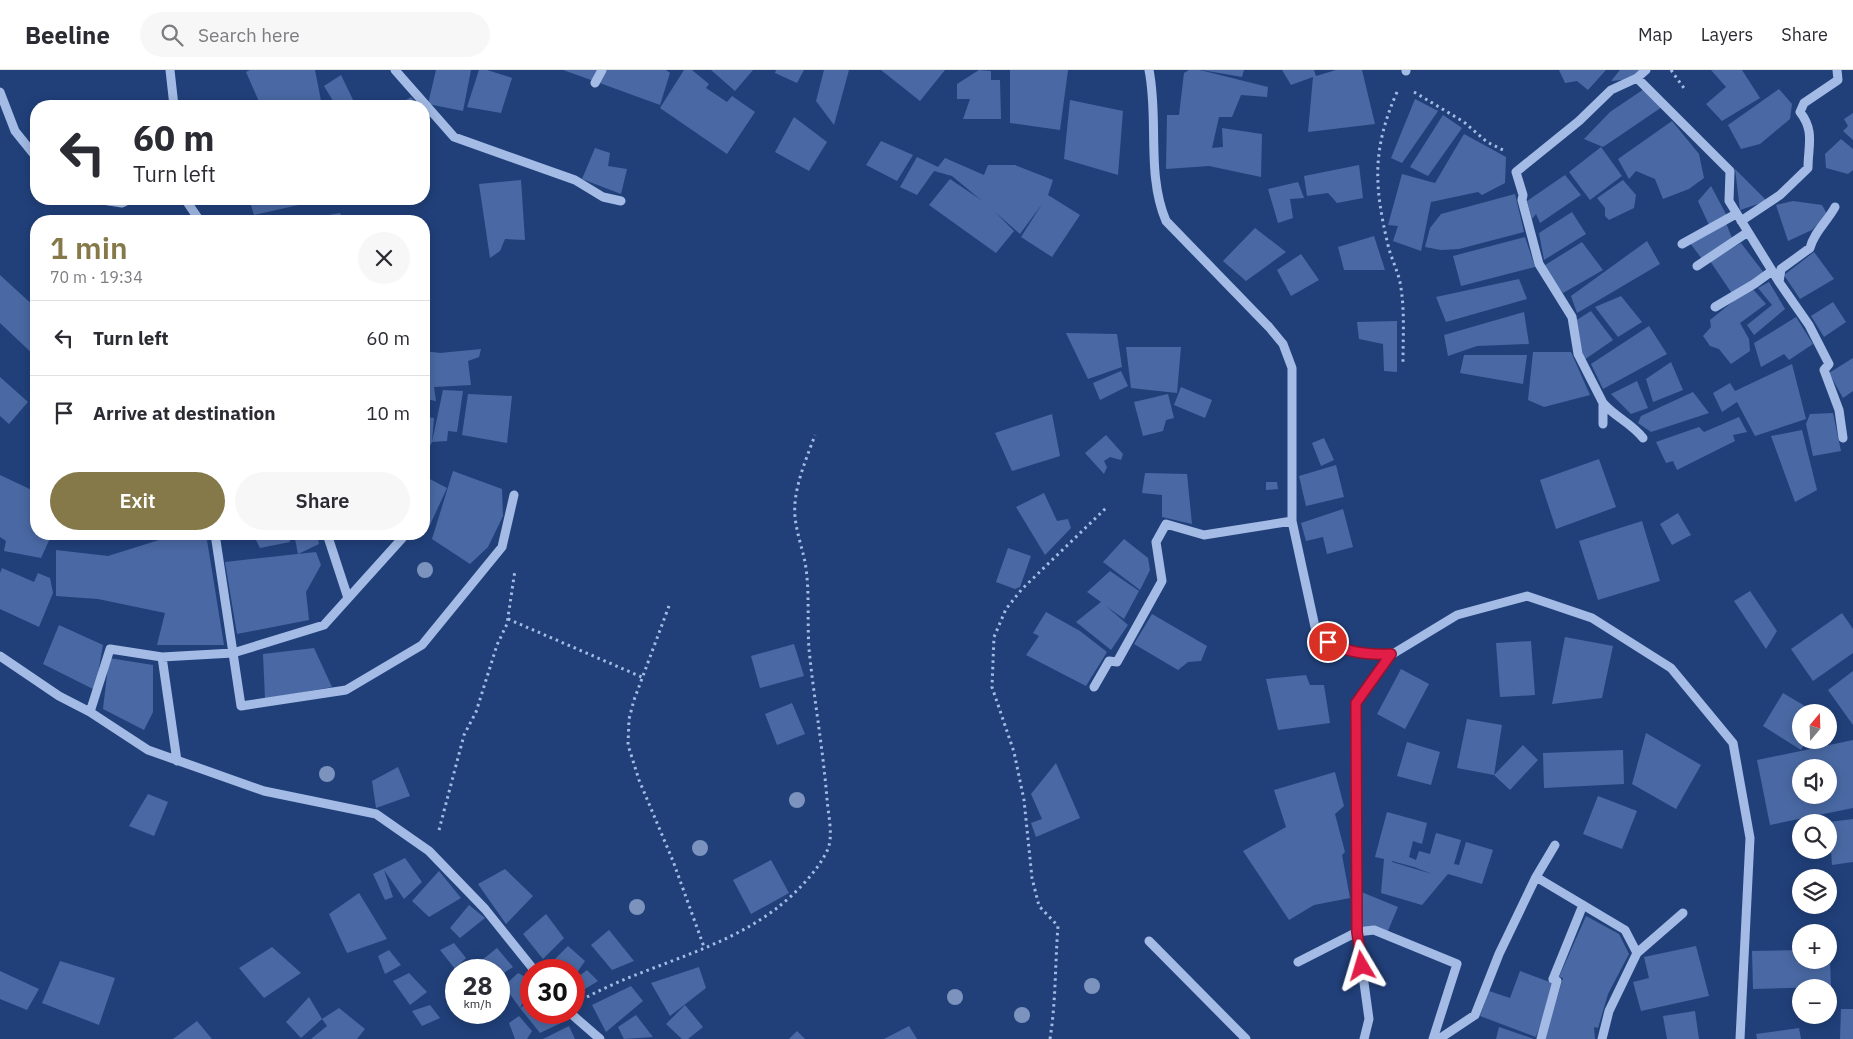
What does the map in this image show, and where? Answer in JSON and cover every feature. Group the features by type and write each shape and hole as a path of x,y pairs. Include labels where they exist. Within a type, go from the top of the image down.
{"street":[{"path":"170,70 173,100"},
{"path":"395,70 421,100"},
{"path":"595,83 602,70"},
{"path":"1149,70 1152,83 1154,145 1159,205 1166,221 1269,327 1283,344 1292,368 1292,521 1317,636 1340,648 1372,655 1391,654"},
{"path":"1643,438 1636,428 1611,412 1604,403 1578,354 1572,317 1538,264 1522,200 1524,195 1516,172 1580,121 1611,90 1637,78 1646,70"},
{"path":"1682,244 1780,195 1808,168 1809,123 1800,112 1804,103 1838,80 1837,70"},
{"path":"1637,78 1730,171 1729,201 1779,282 1809,326 1829,364 1824,370 1839,410 1843,438"},
{"path":"0,92 14,131 30,150"},
{"path":"430,110 454,137 575,180 603,196 621,201"},
{"path":"1779,282 1781,269 1810,248 1813,237 1828,221 1836,207"},
{"path":"1697,266 1748,232"},
{"path":"1715,307 1772,271"},
{"path":"1603,424 1604,403"},
{"path":"216,540 241,706 346,690 422,645 502,547 514,496"},
{"path":"1094,687 1109,661 1117,662 1162,581 1156,542 1166,524 1204,535 1292,521"},
{"path":"329,540 348,598"},
{"path":"90,712 110,649 162,657 233,653 324,625 401,540"},
{"path":"1364,1039 1368,1019 1357,932 1356,703 1391,654 1457,615 1527,596 1592,618 1671,668 1733,743 1750,838 1740,1039"},
{"path":"0,657 59,696 90,712 148,750 264,792 376,814 429,852 485,909 525,959"},
{"path":"162,657 177,761"},
{"path":"1439,1039 1475,1015 1499,954 1536,877 1555,845"},
{"path":"1536,877 1625,930 1637,952"},
{"path":"1541,1039 1557,981 1553,979 1583,905"},
{"path":"1602,1039 1609,1011 1637,952 1683,912"},
{"path":"1298,962 1357,932 1374,930 1457,964 1434,1039"},
{"path":"1149,941 1246,1039"},
{"path":"582,1024 600,1039"}],"path":[{"path":"1406,70 1412,92 1464,122 1487,142 1511,154 1516,172"},
{"path":"1403,362 1404,314 1399,280 1377,196 1378,152 1386,117 1406,70"},
{"path":"585,998 614,982 697,952 730,936 777,908 805,882 827,850 830,831 809,649 805,564 798,536 794,504 801,475 815,435"},
{"path":"1050,1039 1056,1004 1055,963 1058,926 1038,906 1032,878 1024,800 1014,752 992,687 994,637 1006,609 1022,589 1106,508"},
{"path":"429,852 442,820 464,736 476,712 497,645 508,619 515,567"},
{"path":"669,606 629,719 628,745 639,780 673,861 704,947"},
{"path":"508,619 644,678"}],"building":[{"path":"250,70 315,70 321,100 258,100 246,72"},
{"path":"436,70 471,70 463,111 430,104 429,100"},
{"path":"479,70 487,70 512,78 501,113 467,107"},
{"path":"563,70 600,70 594,81"},
{"path":"604,70 666,70 670,73 660,105 597,82"},
{"path":"684,70 692,70 709,84 706,88 727,102 732,96 755,112 727,154 660,108"},
{"path":"711,70 753,70 735,91"},
{"path":"776,70 804,70 797,83 775,73"},
{"path":"824,70 849,70 834,125 816,101"},
{"path":"881,70 945,70 920,101"},
{"path":"979,70 991,71 991,80 1000,80 1001,119 963,119 970,99 957,99 957,84"},
{"path":"1010,70 1068,70 1060,130 1010,123"},
{"path":"1189,70 1200,70 1268,87 1267,97 1241,95 1232,117 1219,117 1212,148 1223,147 1222,128 1262,134 1261,177 1209,166 1166,169 1167,115 1179,115 1184,73"},
{"path":"1202,70 1244,70 1242,77"},
{"path":"1282,70 1314,70 1316,76 1336,70 1362,70 1375,124 1308,132 1313,77 1291,85"},
{"path":"1559,70 1606,70 1588,90 1577,81 1565,83"},
{"path":"1620,70 1641,70 1631,79 1611,81"},
{"path":"1711,70 1742,70 1760,98 1722,121 1706,104 1726,87"},
{"path":"341,75 353,100 332,100 324,86"},
{"path":"1644,89 1662,107 1603,147 1584,139 1610,112"},
{"path":"1779,89 1792,104 1790,119 1760,144 1741,149 1728,125"},
{"path":"1415,99 1438,111 1402,163 1391,158"},
{"path":"1070,100 1123,111 1118,175 1064,159"},
{"path":"1853,113 1853,140 1843,131 1848,126 1844,119"},
{"path":"1443,115 1462,128 1428,176 1410,167"},
{"path":"794,117 827,142 809,171 775,152"},
{"path":"1672,121 1699,154 1704,178 1689,189 1663,199 1655,179 1636,171 1629,179 1618,159"},
{"path":"1464,134 1506,157 1505,183 1482,195 1478,192 1431,202 1421,251 1393,241 1398,226 1388,225 1402,174 1435,183"},
{"path":"1841,139 1853,149 1853,170 1848,174 1826,168 1825,154"},
{"path":"881,141 913,155 897,181 866,165"},
{"path":"1601,147 1622,176 1590,200 1569,172"},
{"path":"595,148 610,153 608,166 627,169 621,194 582,179"},
{"path":"917,157 938,167 945,158 984,175 988,165 1015,165 1053,180 1048,195 1080,215 1052,257 1021,237 1042,204 1020,234 995,212 1014,231 996,253 929,205 950,179 981,200 952,176 934,171 917,195 900,187"},
{"path":"1359,165 1363,198 1337,203 1328,193 1307,196 1304,176"},
{"path":"1735,169 1767,201 1740,210"},
{"path":"1565,175 1581,195 1540,223 1536,214 1532,219 1527,201"},
{"path":"521,180 525,240 505,239 500,251 490,258 479,184"},
{"path":"1623,180 1636,195 1634,208 1609,220 1605,216 1605,208 1597,198"},
{"path":"1298,182 1304,198 1290,199 1293,218 1278,223 1268,189"},
{"path":"1711,186 1727,216 1709,225 1698,201"},
{"path":"1515,194 1524,232 1459,249 1441,250 1425,247 1430,228 1441,214"},
{"path":"1793,201 1822,205 1827,214 1812,230 1788,241 1776,205"},
{"path":"251,205 299,205 254,215"},
{"path":"1572,212 1586,234 1544,260 1539,233"},
{"path":"1726,223 1732,238 1702,259 1690,243"},
{"path":"1255,228 1286,252 1246,281 1223,261"},
{"path":"1374,236 1385,270 1344,270 1338,247"},
{"path":"1525,237 1535,267 1461,286 1453,256"},
{"path":"1647,241 1660,264 1577,313 1571,296"},
{"path":"1582,242 1603,270 1563,293 1542,267"},
{"path":"1741,243 1764,273 1733,295 1710,261"},
{"path":"1814,252 1834,279 1800,299 1784,275"},
{"path":"1301,254 1319,280 1291,296 1277,270"},
{"path":"0,275 30,302 30,351 0,323"},
{"path":"1519,279 1527,299 1446,322 1436,297"},
{"path":"1769,282 1785,309 1754,335 1747,325 1772,305 1758,288"},
{"path":"1751,287 1766,304 1740,323 1749,339 1750,351 1731,364 1719,349 1710,346 1703,336 1711,327 1710,320"},
{"path":"1621,296 1642,322 1618,337 1595,307"},
{"path":"1833,302 1846,322 1824,337 1811,316"},
{"path":"1591,311 1613,340 1584,360 1575,321"},
{"path":"1524,312 1529,344 1477,346 1448,356 1444,335"},
{"path":"1796,317 1813,344 1789,360 1784,354 1761,367 1754,343"},
{"path":"1397,321 1397,372 1384,371 1383,344 1359,339 1357,322"},
{"path":"1649,326 1667,354 1603,389 1591,364"},
{"path":"1066,333 1117,334 1122,367 1088,379"},
{"path":"1126,347 1181,347 1177,393 1131,388"},
{"path":"481,349 479,357 468,361 471,385 434,387 436,401 430,400 430,352 440,353"},
{"path":"1533,352 1571,352 1590,395 1544,407 1528,400"},
{"path":"1464,355 1527,355 1523,384 1460,373"},
{"path":"1853,358 1853,391 1843,398 1829,373"},
{"path":"1671,362 1683,390 1653,402 1646,379"},
{"path":"1792,364 1806,419 1755,436 1737,402 1722,412 1713,393 1730,383 1735,391"},
{"path":"1121,371 1128,386 1100,400 1093,383"},
{"path":"0,377 28,402 9,424 0,416"},
{"path":"1637,381 1648,408 1631,414 1611,394"},
{"path":"1181,387 1212,400 1205,418 1174,405"},
{"path":"443,390 463,391 457,432 448,431 447,441 432,442"},
{"path":"1693,392 1709,413 1651,432 1638,423 1641,416"},
{"path":"468,394 512,396 507,443 462,435"},
{"path":"1168,394 1174,418 1166,420 1163,431 1143,436 1134,402"},
{"path":"1833,413 1841,451 1813,456 1806,424 1810,414"},
{"path":"1052,414 1060,456 1012,471 995,433"},
{"path":"1739,417 1747,432 1733,435 1735,441 1677,470 1673,461 1666,463 1656,442 1699,427 1704,432"},
{"path":"430,418 434,418 430,446"},
{"path":"1802,430 1817,490 1795,502 1771,436"},
{"path":"1106,435 1123,454 1121,460 1110,457 1104,461 1107,467 1104,474 1085,453"},
{"path":"1324,438 1334,460 1321,466 1312,443"},
{"path":"1599,459 1616,507 1556,529 1540,480"},
{"path":"1336,465 1344,497 1306,506 1299,476"},
{"path":"453,471 502,489 503,516 488,547 470,564 432,539"},
{"path":"1145,473 1187,474 1192,524 1162,517 1162,495 1142,493"},
{"path":"0,475 30,489 30,540 49,540 41,558 4,551 6,541 0,537"},
{"path":"430,479 447,488 430,525"},
{"path":"1266,482 1277,482 1278,489 1266,490"},
{"path":"1044,493 1057,521 1068,519 1071,528 1045,555 1016,507"},
{"path":"1343,509 1353,547 1327,554 1323,537 1306,541 1301,523"},
{"path":"1678,513 1691,535 1672,545 1660,524"},
{"path":"1642,521 1660,581 1598,600 1579,541"},
{"path":"1124,539 1148,558 1150,570 1140,590 1103,562"},
{"path":"159,540 207,540 224,645 157,645 165,613 98,599 56,596 56,550 108,556"},
{"path":"256,540 290,540 290,542 260,548"},
{"path":"295,540 318,540 319,544 298,554"},
{"path":"1008,548 1031,556 1020,587 1015,589 996,582"},
{"path":"316,552 321,565 306,592 309,620 237,634 225,562"},
{"path":"2,568 34,582 38,573 50,578 53,593 39,627 0,609 0,573"},
{"path":"1110,571 1139,591 1124,619 1106,606 1128,625 1111,650 1076,622 1101,602 1087,592"},
{"path":"1750,591 1777,631 1766,649 1734,601"},
{"path":"1046,612 1080,631 1107,652 1086,686 1026,655 1039,636 1033,633"},
{"path":"1842,613 1853,629 1853,653 1813,681 1791,649"},
{"path":"1152,614 1207,646 1201,661 1188,662 1178,670 1134,644"},
{"path":"59,625 103,645 95,690 43,664"},
{"path":"1565,637 1613,646 1602,698 1552,704"},
{"path":"1531,641 1535,695 1500,697 1496,643"},
{"path":"794,644 804,676 760,688 751,656"},
{"path":"314,648 332,687 265,699 263,654"},
{"path":"109,658 153,665 153,712 144,730 103,709"},
{"path":"1401,669 1429,684 1405,729 1377,714"},
{"path":"1853,671 1853,725 1838,704 1828,690"},
{"path":"1306,675 1310,685 1324,685 1330,723 1278,730 1266,679"},
{"path":"1783,693 1802,704 1792,704 1792,744 1763,726"},
{"path":"792,703 805,734 777,745 765,714"},
{"path":"1467,719 1502,725 1494,775 1457,768"},
{"path":"1646,733 1701,765 1676,809 1632,784"},
{"path":"1853,740 1853,808 1824,814 1792,814 1792,820 1770,825 1757,760 1810,749 1838,749 1838,743"},
{"path":"1407,742 1440,752 1431,785 1397,776"},
{"path":"1523,745 1538,760 1510,790 1494,775"},
{"path":"1623,750 1624,784 1544,788 1543,753"},
{"path":"1056,763 1080,818 1036,837 1031,823 1042,819 1031,794"},
{"path":"398,767 410,796 376,808 372,781"},
{"path":"1335,772 1344,806 1335,814 1345,852 1342,855 1350,898 1314,905 1289,920 1243,851 1286,827 1274,790"},
{"path":"148,794 168,802 154,836 129,826"},
{"path":"1598,796 1637,811 1622,849 1583,834"},
{"path":"1387,812 1427,823 1422,844 1413,841 1409,857 1416,860 1419,851 1430,854 1436,833 1461,840 1454,864 1459,865 1466,842 1493,850 1482,884 1448,874 1422,905 1381,893 1384,859 1375,857","holes":["1392,861 1414,867 1432,874"]},
{"path":"1853,819 1853,862 1832,865 1832,859 1837,859 1837,821"},
{"path":"405,858 422,882 404,899 384,870 393,897 385,900 373,874"},
{"path":"771,860 789,893 751,914 733,880"},
{"path":"505,869 533,896 506,924 478,884"},
{"path":"439,871 461,898 429,917 412,901"},
{"path":"1359,891 1398,907 1387,933 1360,928"},
{"path":"359,893 387,939 347,953 329,914"},
{"path":"469,905 485,918 460,938 450,928"},
{"path":"546,914 564,938 543,959 523,934"},
{"path":"1586,916 1619,934 1629,954 1608,994 1598,1028 1594,1027 1595,1039 1545,1039 1563,978 1559,977"},
{"path":"609,930 634,961 612,970 591,945"},
{"path":"454,943 466,958 447,959 440,950"},
{"path":"568,946 583,959 555,959"},
{"path":"1696,946 1709,996 1641,1011 1633,982 1649,978 1644,957"},
{"path":"272,947 301,973 264,998 239,968"},
{"path":"497,948 506,959 483,959"},
{"path":"389,950 401,965 385,974 378,956"},
{"path":"1792,950 1792,969 1830,969 1831,979 1792,979 1792,988 1753,989 1752,951"},
{"path":"60,961 115,978 99,1025 42,1003"},
{"path":"699,967 706,988 670,1016 651,983"},
{"path":"587,970 598,981 585,989 585,972"},
{"path":"0,971 39,989 27,1010 0,999"},
{"path":"1520,971 1555,984 1536,1037 1480,1016 1489,991 1510,998"},
{"path":"409,973 427,992 410,1005 393,981"},
{"path":"518,973 520,974 520,1008 510,994 510,980"},
{"path":"631,986 643,1001 606,1032 592,1005"},
{"path":"309,997 322,1019 301,1038 286,1022"},
{"path":"430,1005 440,1018 422,1026 412,1011"},
{"path":"685,1005 703,1027 688,1039 682,1039 666,1024"},
{"path":"339,1008 365,1029 357,1039 311,1039 327,1026 322,1019"},
{"path":"1841,1009 1853,1009 1853,1039 1840,1039"},
{"path":"1695,1011 1699,1039 1667,1039 1663,1016"},
{"path":"636,1015 653,1037 624,1039 618,1027"},
{"path":"519,1016 520,1024 526,1024 532,1031 527,1039 515,1039 510,1022"},
{"path":"197,1021 212,1039 173,1039"},
{"path":"533,1024 559,1024 540,1033"},
{"path":"569,1026 575,1039 543,1039"},
{"path":"909,1026 917,1039 884,1039"},
{"path":"1499,1027 1534,1039 1496,1039"},
{"path":"1799,1028 1801,1039 1757,1039 1756,1034"},
{"path":"797,1031 805,1039 789,1039"}],"route":[{"path":"1328,642 1340,648 1372,655 1391,654 1356,703 1357,932 1362,966"}]}
